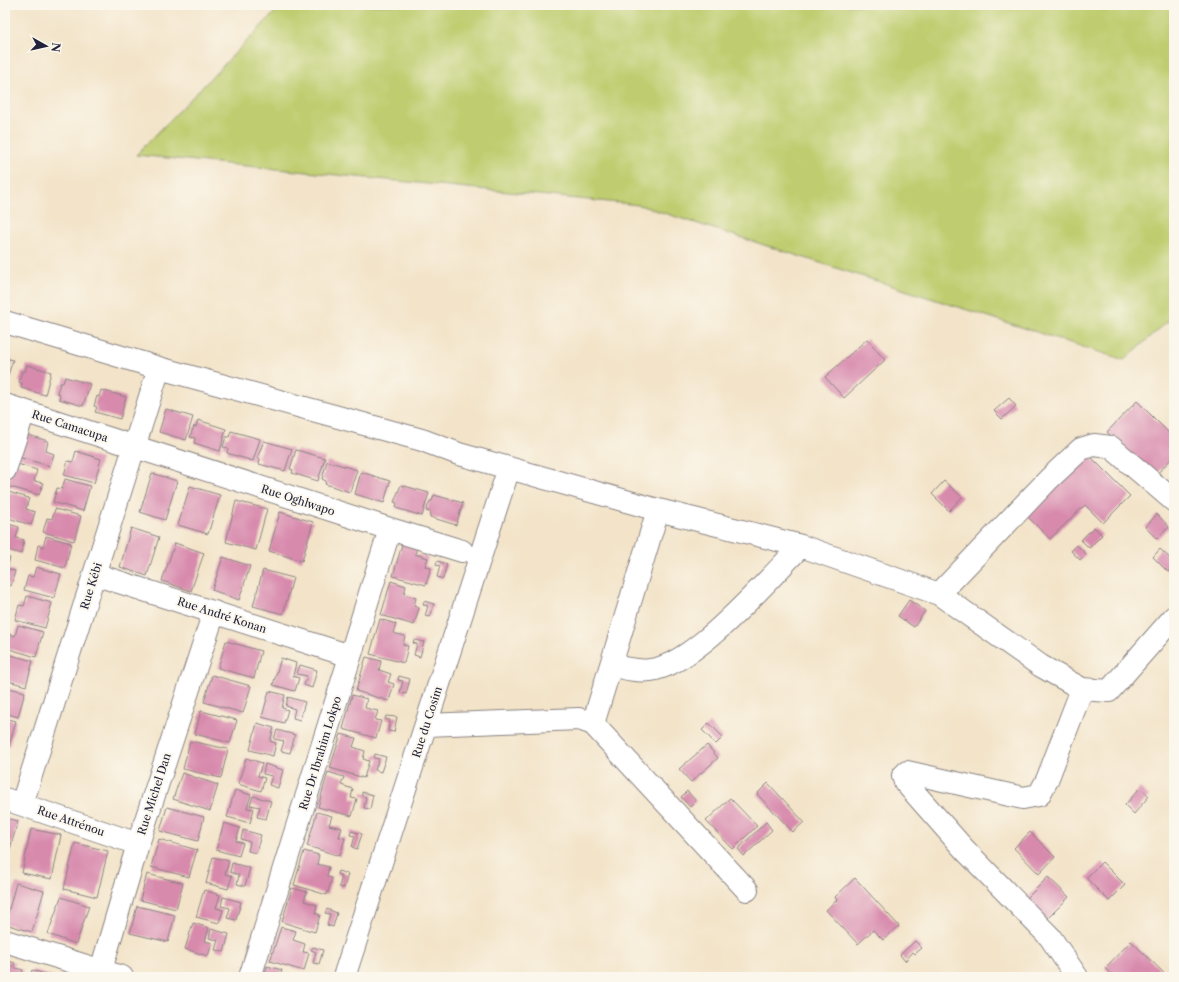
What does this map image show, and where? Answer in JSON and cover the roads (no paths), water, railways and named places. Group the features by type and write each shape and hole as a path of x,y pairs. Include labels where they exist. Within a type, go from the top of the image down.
{"street":[{"path":"5,322 159,368 422,440 459,454 658,510 801,546 938,594 1041,666 1082,689 1109,691 1174,617"},
{"name":"Rue Kébi","path":"13,802 94,574 159,368"},
{"path":"5,470 14,408"},
{"name":"Rue Camacupa","path":"14,408 134,447"},
{"path":"938,594 1049,479 1081,449 1094,445 1111,447 1174,501"},
{"name":"Rue Oghlwapo","path":"134,447 462,551"},
{"name":"Rue du Cosim","path":"344,977 509,468"},
{"path":"593,724 658,510"},
{"name":"Rue Dr Ibrahim Lokpo","path":"250,977 390,529"},
{"path":"611,665 633,670 651,670 677,661 708,639 801,546"},
{"name":"Rue André Konan","path":"94,574 350,656"},
{"name":"Rue Michel Dan","path":"100,974 138,844 214,612"},
{"path":"1077,977 1050,937 964,849 905,782 903,776 907,772 1023,798 1039,795 1047,780 1082,689"},
{"path":"426,725 579,720 593,724 747,890"},
{"name":"Rue Attrénou","path":"13,802 138,844"},
{"path":"5,941 100,974 122,977"}]}
